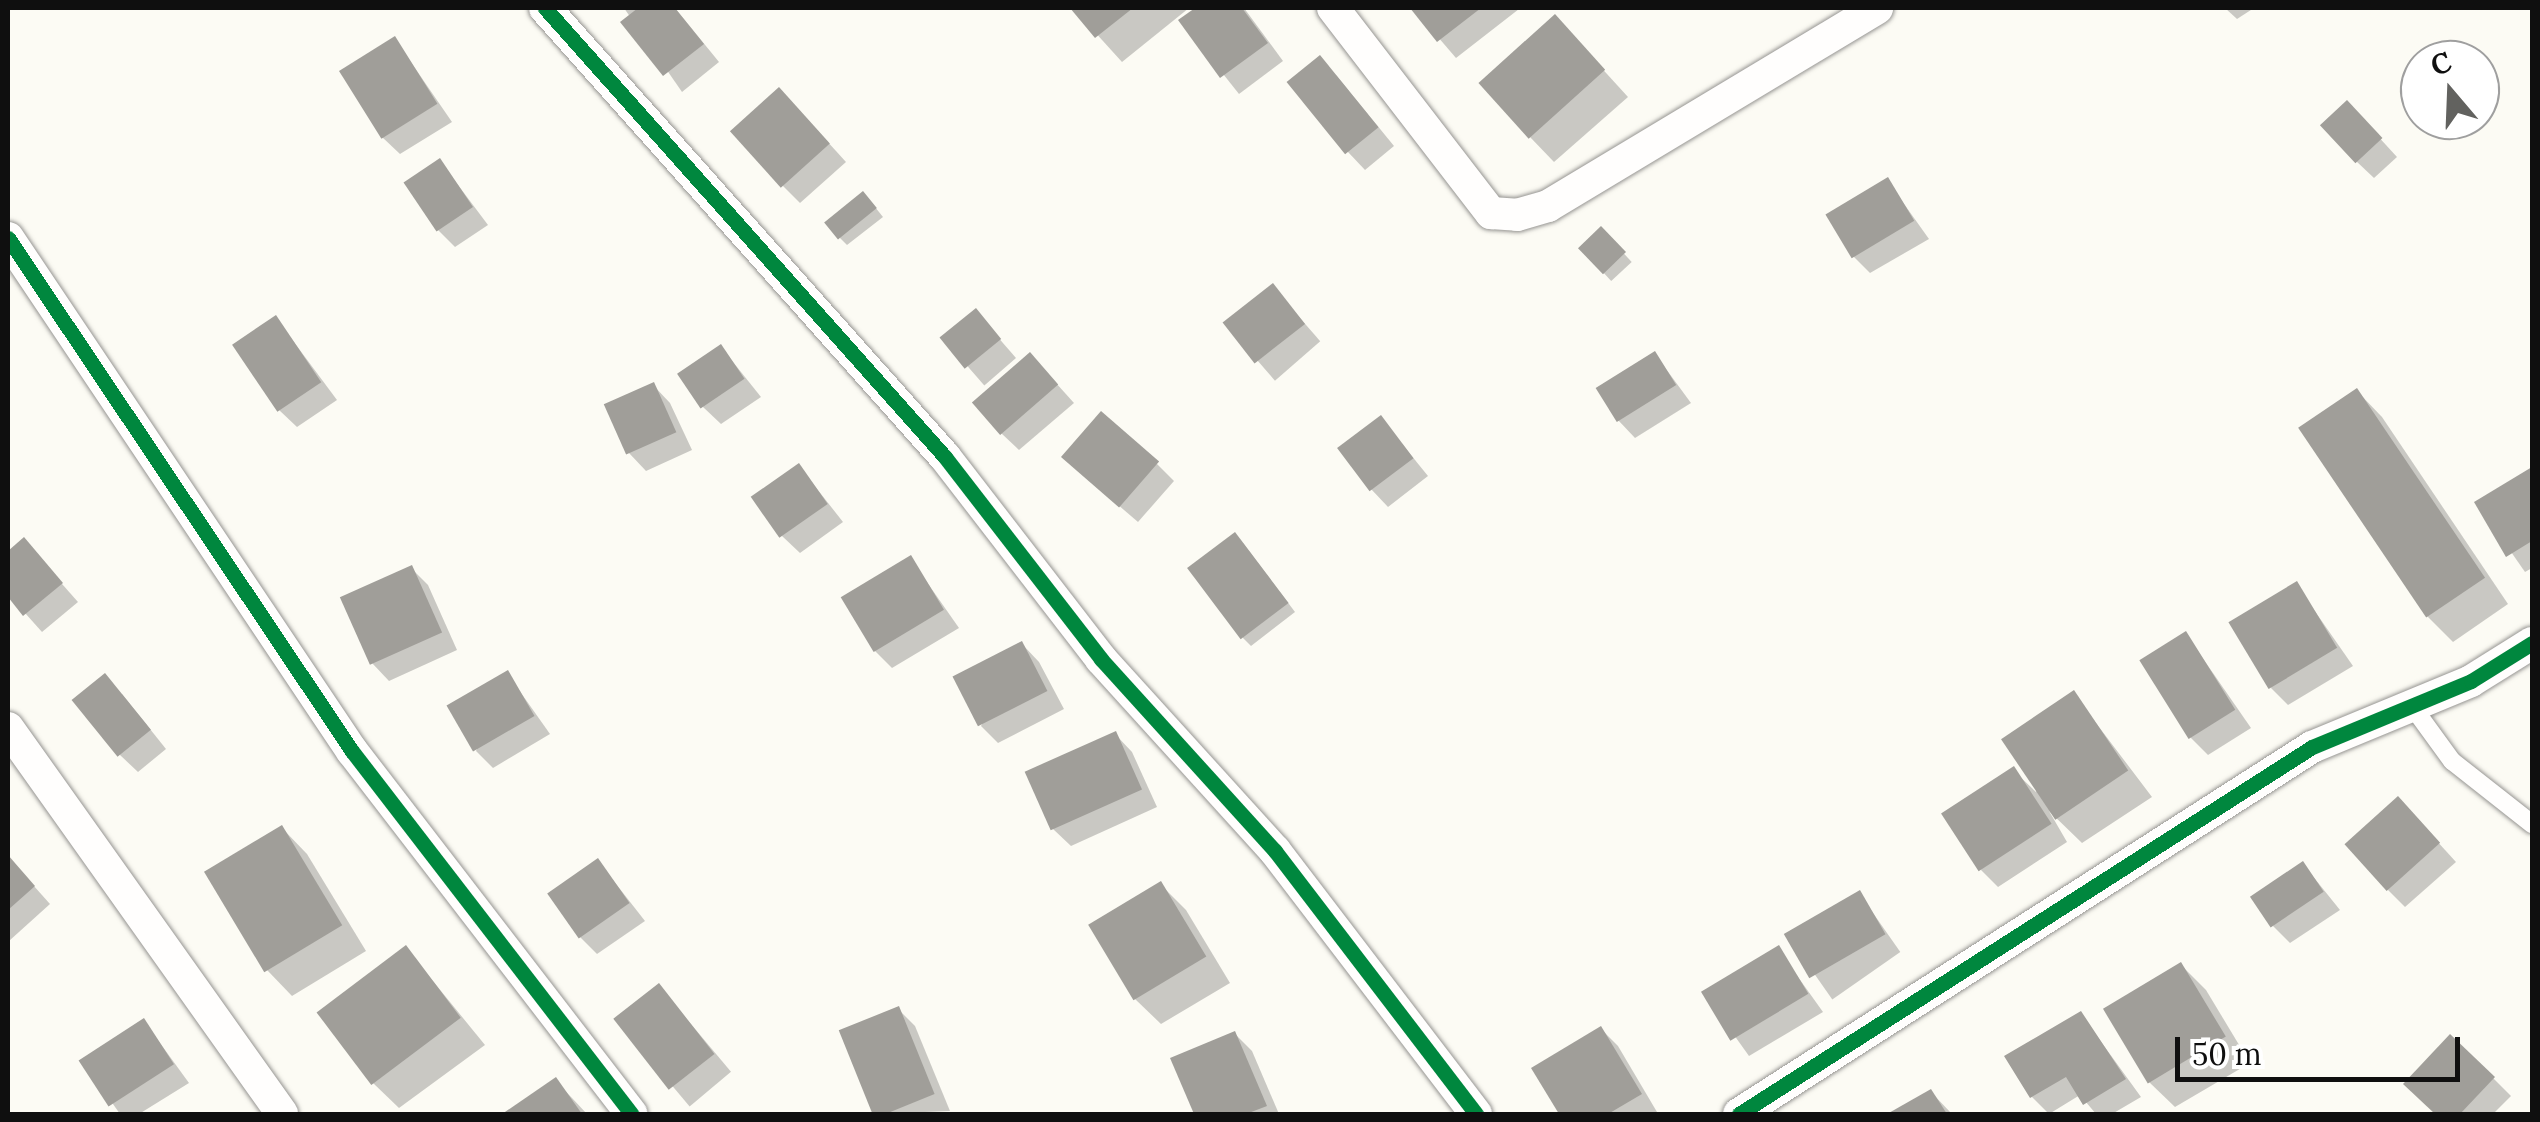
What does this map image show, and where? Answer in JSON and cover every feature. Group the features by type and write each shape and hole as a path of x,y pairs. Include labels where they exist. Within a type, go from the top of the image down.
{"street":[{"path":"545,8 946,456 1101,658 1275,851 1476,1114"},
{"path":"1334,8 1491,213 1517,215 1548,206 1877,8"},
{"path":"8,238 352,751 632,1114"},
{"path":"1739,1114 2312,747 2472,681 2532,642"},
{"path":"8,728 282,1114"}],"lane":[{"path":"2412,706 2452,762 2532,824"}],"building":[{"path":"638,8 675,8 704,44 663,76 620,22"},
{"path":"1070,8 1133,8 1095,38"},
{"path":"1195,8 1242,8 1268,43 1220,78 1178,20"},
{"path":"1410,8 1481,8 1437,42"},
{"path":"1555,14 1605,70 1529,139 1478,83"},
{"path":"395,36 437,104 381,139 339,71"},
{"path":"1320,55 1379,127 1345,154 1287,82"},
{"path":"779,87 830,143 781,188 730,131"},
{"path":"2347,100 2382,138 2355,163 2320,125"},
{"path":"440,158 473,207 437,232 404,183"},
{"path":"1888,177 1914,221 1852,258 1825,215"},
{"path":"863,191 877,208 838,240 824,222"},
{"path":"1601,226 1626,252 1603,274 1578,248"},
{"path":"1273,283 1305,324 1255,363 1223,322"},
{"path":"976,308 1001,339 965,369 939,338"},
{"path":"276,315 321,382 277,412 232,345"},
{"path":"721,344 744,379 701,408 677,374"},
{"path":"1655,351 1676,385 1617,422 1596,388"},
{"path":"1030,352 1058,384 1000,435 972,403"},
{"path":"654,382 676,432 626,455 604,404"},
{"path":"2357,388 2485,578 2426,618 2298,428"},
{"path":"1101,411 1159,462 1119,508 1061,457"},
{"path":"1381,415 1413,458 1370,491 1337,448"},
{"path":"799,463 828,504 779,538 751,497"},
{"path":"2532,467 2532,541 2506,557 2474,502"},
{"path":"1235,532 1289,603 1241,639 1187,568"},
{"path":"24,537 63,583 23,616 8,597 8,551"},
{"path":"911,555 944,610 874,652 841,597"},
{"path":"412,565 442,633 370,665 340,597"},
{"path":"2297,581 2337,648 2269,689 2228,622"},
{"path":"2186,631 2235,710 2189,739 2139,660"},
{"path":"1022,641 1047,691 978,726 953,676"},
{"path":"508,670 534,716 473,751 447,706"},
{"path":"105,673 151,730 118,757 72,700"},
{"path":"2074,690 2128,770 2055,820 2001,739"},
{"path":"1116,731 1142,789 1051,830 1025,772"},
{"path":"2014,766 2052,824 1979,871 1941,813"},
{"path":"2398,796 2440,843 2387,891 2344,844"},
{"path":"282,825 342,925 264,972 204,872"},
{"path":"8,855 35,886 8,910"},
{"path":"598,858 630,903 579,939 547,894"},
{"path":"2303,861 2324,892 2271,927 2250,897"},
{"path":"1161,881 1206,956 1133,1000 1088,925"},
{"path":"1860,890 1886,934 1809,978 1784,934"},
{"path":"406,945 461,1018 371,1085 317,1012"},
{"path":"1779,945 1808,994 1730,1041 1701,992"},
{"path":"2181,962 2226,1037 2148,1083 2103,1009"},
{"path":"659,983 714,1054 669,1090 613,1019"},
{"path":"899,1006 935,1094 885,1114 873,1114 839,1030"},
{"path":"2081,1011 2126,1079 2083,1105 2066,1077 2030,1098 2004,1056"},
{"path":"144,1018 174,1064 109,1107 79,1060"},
{"path":"1601,1026 1642,1094 1608,1114 1559,1114 1531,1068"},
{"path":"1235,1031 1267,1106 1246,1114 1194,1114 1170,1058"},
{"path":"2450,1034 2495,1077 2460,1114 2435,1114 2403,1084"},
{"path":"556,1077 582,1114 502,1114"},
{"path":"1931,1089 1947,1114 1887,1114"}],"cycle path":[{"path":"545,8 945,457 1101,659 1275,851 1476,1114"},
{"path":"8,238 352,751 632,1114"},
{"path":"1739,1114 2312,747 2471,681 2532,643"}]}
